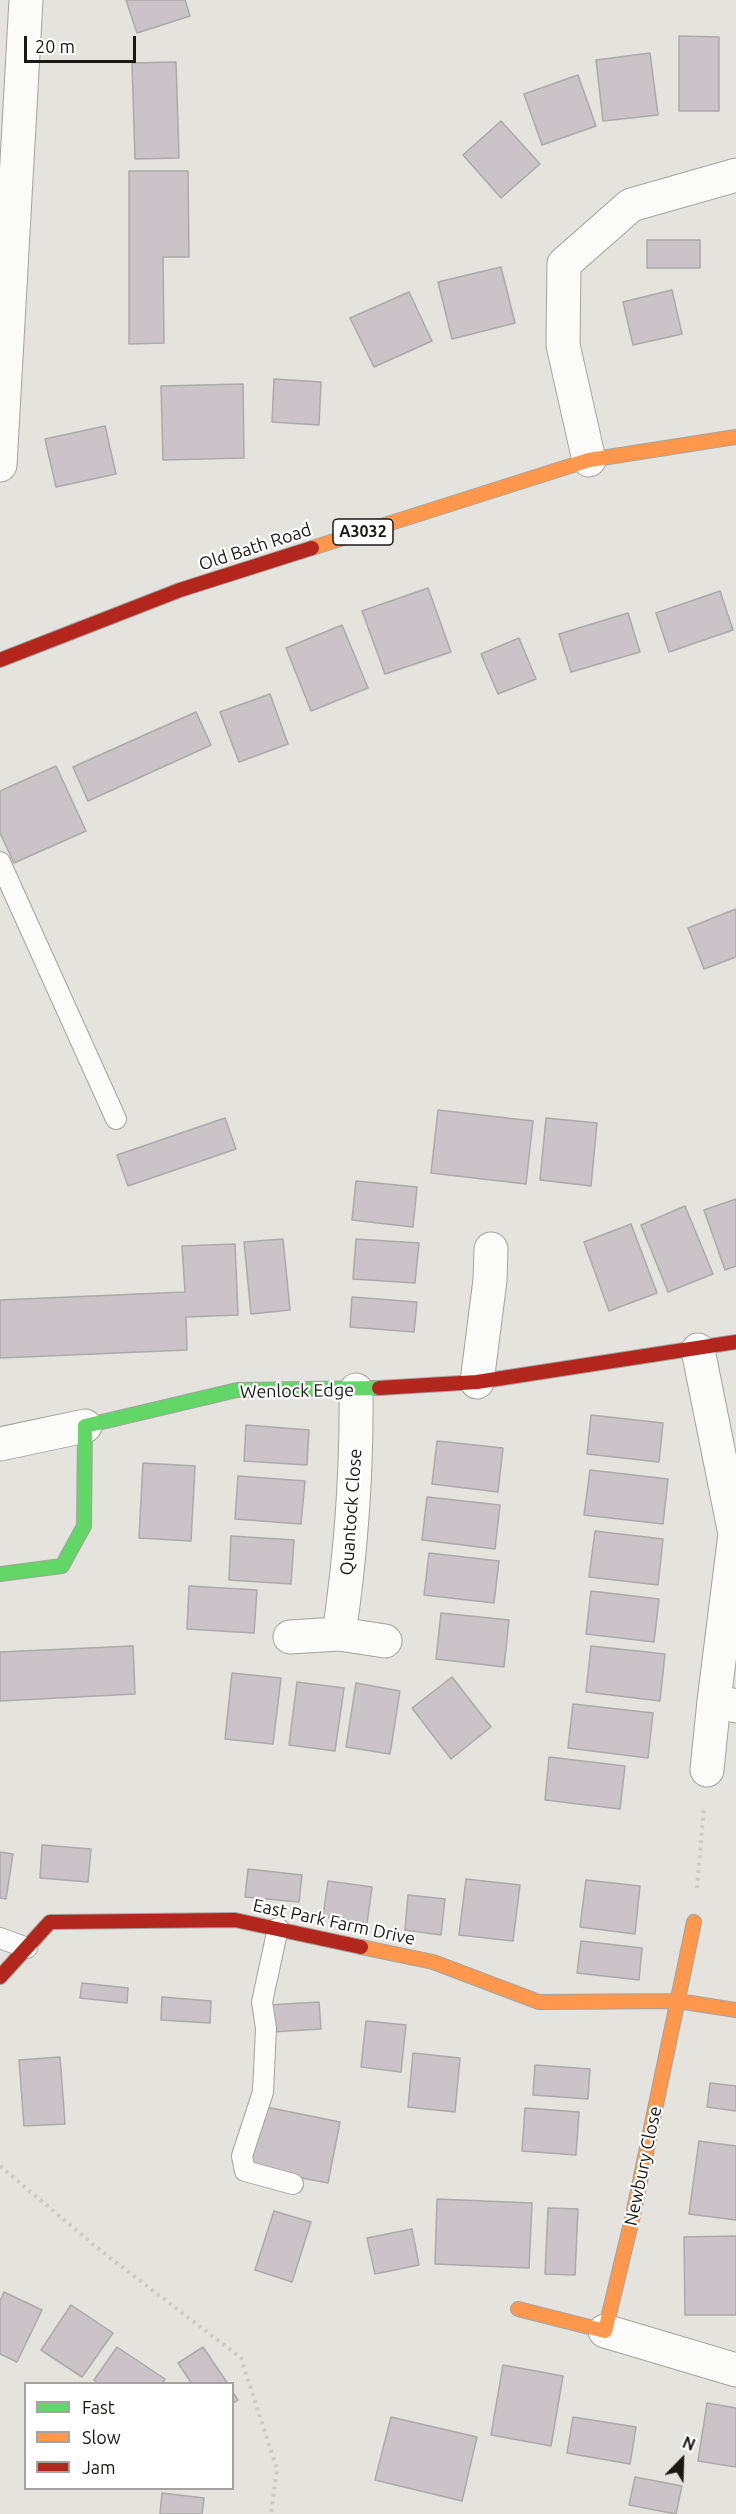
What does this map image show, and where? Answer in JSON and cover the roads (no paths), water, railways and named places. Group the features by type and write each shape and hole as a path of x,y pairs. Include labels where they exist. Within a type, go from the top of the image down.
{"street":[{"path":"0,465 26,0"},
{"path":"589,460 563,345 564,264 631,205 736,175"},
{"name":"Old Bath Road","path":"0,660 180,590 589,460 736,437"},
{"path":"477,1382 490,1280 491,1249"},
{"name":"Wenlock Edge","path":"0,1444 237,1390 356,1390 477,1382 698,1350 736,1342"},
{"path":"698,1350 735,1534 725,1704 708,1770"},
{"name":"Quantock Close","path":"339,1634 348,1574 357,1460 356,1390"},
{"path":"0,1574 62,1566 84,1526 85,1426"},
{"path":"290,1637 339,1634 385,1641"},
{"name":"East Park Farm Drive","path":"0,1977 50,1922 235,1920 433,1962 539,2002 678,2001 736,2010"},
{"path":"678,2001 694,1922"},
{"name":"Newbury Close","path":"605,2331 633,2216 678,2001"},
{"path":"518,2309 605,2331 736,2370"}],"lane":[{"path":"0,862 116,1119"},
{"path":"278,1928 262,2002 266,2028 263,2092 242,2156 242,2167 253,2174 293,2184"},
{"path":"0,1938 27,1948"}]}
